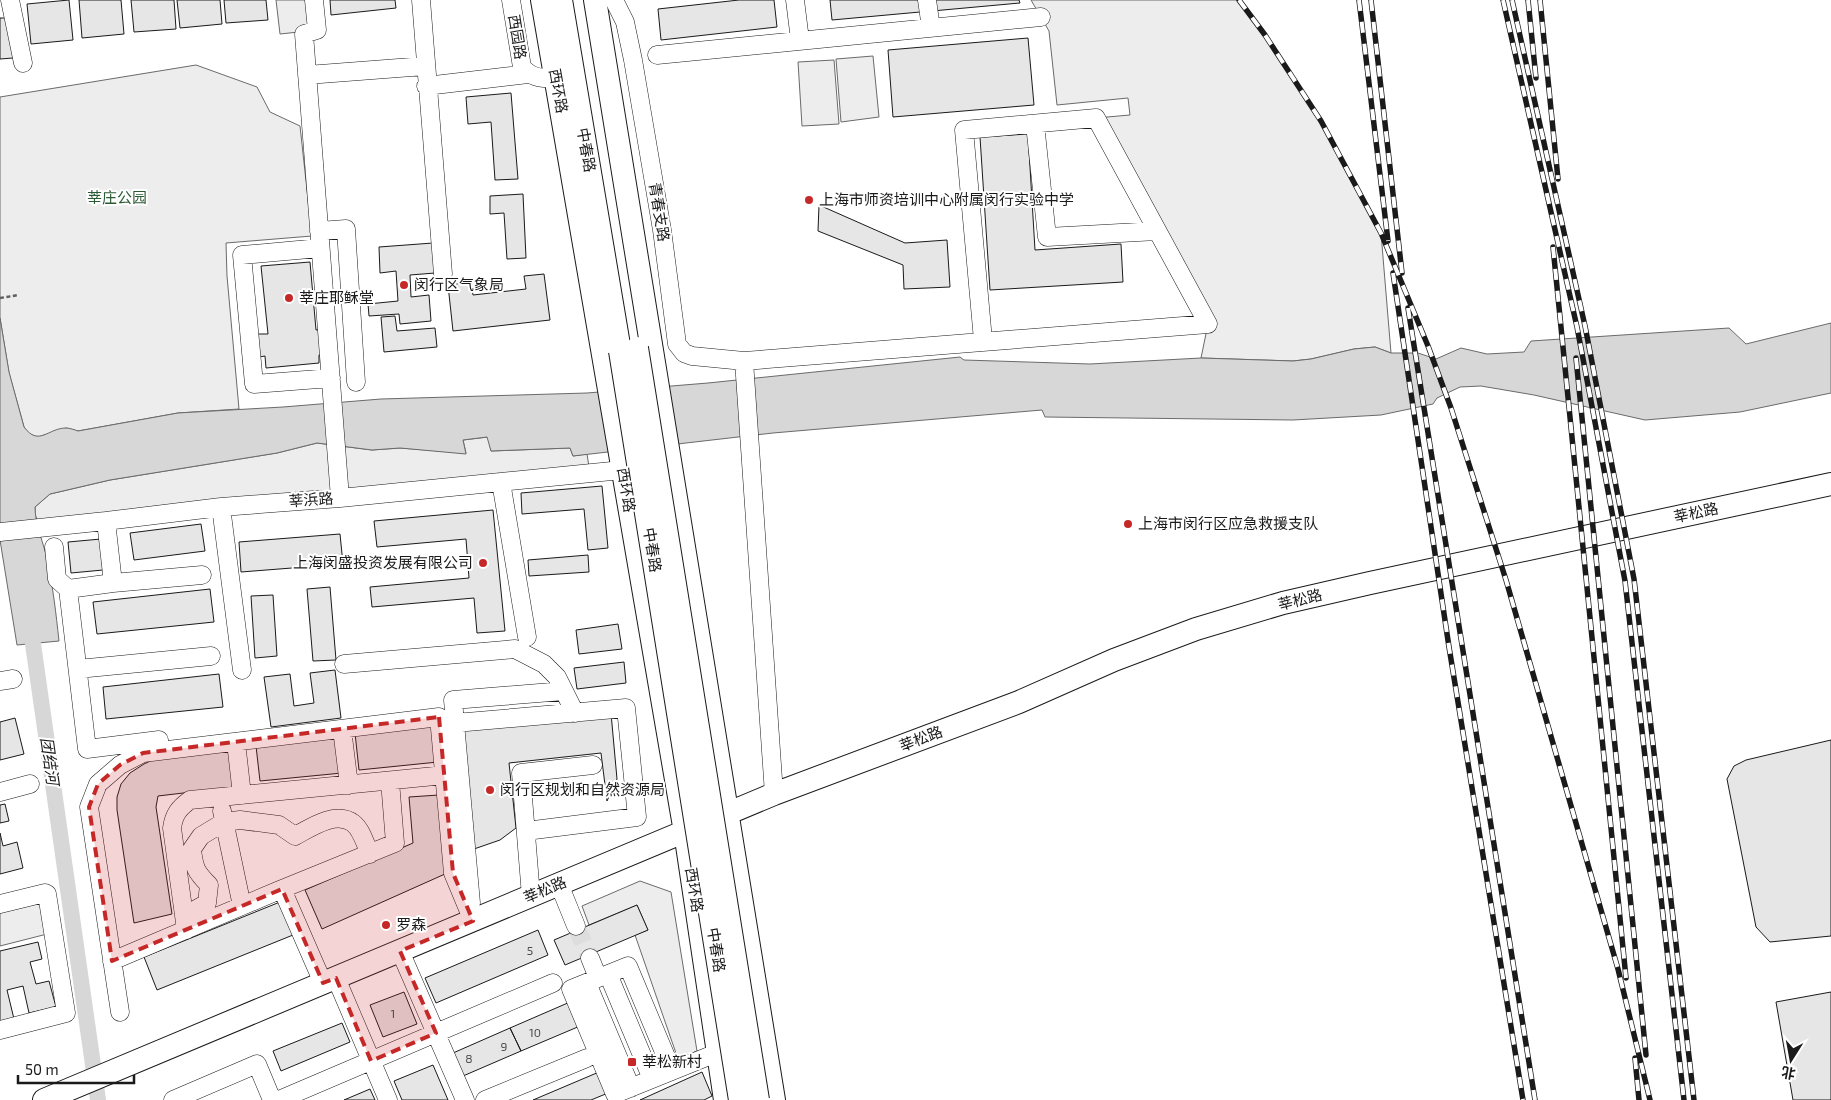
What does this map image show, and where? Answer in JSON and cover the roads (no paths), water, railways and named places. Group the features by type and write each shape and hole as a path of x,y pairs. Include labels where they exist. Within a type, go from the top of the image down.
{"main road":[{"name":"西环路","path":"542,0 555,79 621,355 622,465 685,832 725,1100"},
{"name":"中春路","path":"561,0 621,355 740,1100"},
{"name":"中春路","path":"582,0 621,355 758,1100"},
{"path":"595,0 774,1100"},
{"name":"莘松路","path":"54,1096 727,813 1019,702 1114,660 1196,629 1283,603 1370,583 1831,484"}],"street":[{"path":"10,0 23,63"},
{"path":"314,0 317,30 304,34 340,498"},
{"path":"420,0 443,274"},
{"name":"西园路","path":"511,0 522,67 528,74 539,78 555,79"},
{"name":"青春支路","path":"614,0 626,22 662,230 677,344 684,353 744,367 974,343 983,340 1208,324 1157,231"},
{"path":"624,0 626,22"},
{"path":"795,0 800,40"},
{"path":"927,0 931,28"},
{"path":"657,55 1041,17"},
{"path":"307,75 425,66"},
{"path":"426,86 528,74"},
{"path":"983,340 964,130 1096,118 1157,231 1047,237 1035,124"},
{"path":"354,359 330,370 254,384 242,254 320,239 346,229 356,382"},
{"path":"744,367 774,794"},
{"name":"莘浜路","path":"0,532 42,529 221,506 340,498 501,482 622,465"},
{"path":"501,482 527,637"},
{"path":"221,506 242,670"},
{"path":"106,521 113,583"},
{"path":"54,547 57,579 68,589 86,749 214,733"},
{"path":"68,589 202,574"},
{"path":"344,664 515,649 544,664 557,676 575,712"},
{"path":"78,669 211,656"},
{"path":"473,920 453,700 564,691"},
{"path":"455,723 626,708 637,817 526,830"},
{"path":"120,1012 88,807 98,784 120,765 143,753 439,717 454,873 473,920"},
{"path":"342,729 349,785"},
{"path":"236,742 242,795"},
{"path":"531,896 521,773 593,765"},
{"path":"185,923 172,828 174,816 180,807 190,800 445,775"},
{"path":"112,961 185,923 242,906 395,843 390,781"},
{"path":"0,792 30,784"},
{"path":"219,797 242,906"},
{"path":"185,923 208,903 209,885 194,867 192,849 201,836 224,822 240,820 279,825 295,836 332,818 352,822 360,831 370,854"},
{"path":"559,884 576,926"},
{"path":"282,890 371,1061 388,1100"},
{"path":"0,904 45,893 48,894 66,1013 0,1030"},
{"path":"400,951 465,1100"},
{"path":"590,958 598,978 652,1079"},
{"path":"672,1071 628,966 571,989 615,1094 631,1088 718,1052"},
{"path":"279,1100 553,983"},
{"path":"485,1100 587,1058"},
{"path":"173,1100 257,1064 272,1100"}],"waterway":[{"name":"团结河","path":"30,623 98,1100"}],"tunnel":[{"path":"576,926 590,958"}],"railway":[{"path":"1239,0 1265,35 1321,121 1381,233 1428,346 1451,408 1506,580 1618,969 1650,1100"},
{"path":"1359,0 1388,241"},
{"path":"1371,0 1402,273"},
{"path":"1503,0 1577,327 1625,581 1684,1100"},
{"path":"1512,0 1585,326 1634,579 1694,1100"},
{"path":"1528,0 1536,78"},
{"path":"1540,0 1558,179"},
{"path":"1553,247 1626,978"},
{"path":"1393,273 1449,647 1523,1100"},
{"path":"1408,308 1535,1100"},
{"path":"1576,358 1646,1055"},
{"path":"1635,1058 1639,1100"}],"place":[{"name":"上海市师资培训中心附属闵行实验中学","path":"809,200"},
{"name":"闵行区气象局","path":"404,285"},
{"name":"莘庄耶稣堂","path":"289,298"},
{"name":"上海市闵行区应急救援支队","path":"1128,524"},
{"name":"上海闵盛投资发展有限公司","path":"483,563"},
{"name":"闵行区规划和自然资源局","path":"490,790"},
{"name":"罗森","path":"386,925"},
{"name":"莘松新村","path":"632,1062"}],"park label":[{"name":"莘庄公园","path":"117,198"}]}
